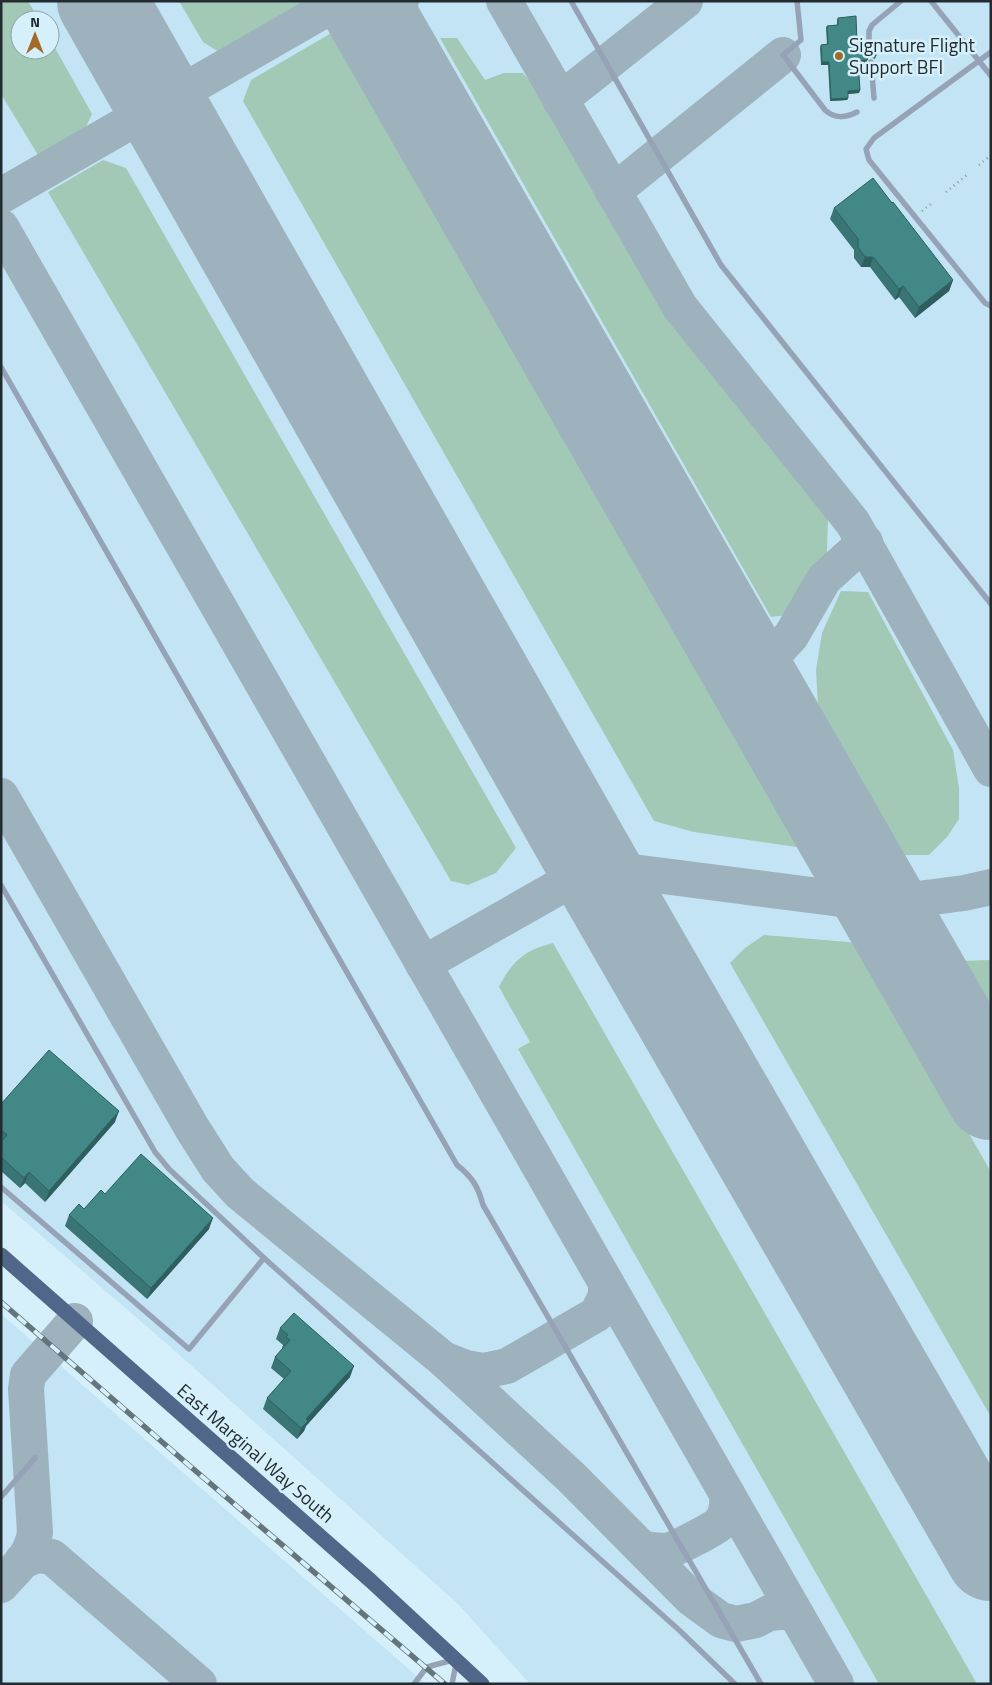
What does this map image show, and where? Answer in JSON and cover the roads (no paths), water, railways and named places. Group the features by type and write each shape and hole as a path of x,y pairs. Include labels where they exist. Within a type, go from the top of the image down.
{"main road":[{"name":"East Marginal Way South","path":"1,1255 371,1581 482,1684"}],"lane":[{"path":"570,1 721,265 991,604"},
{"path":"797,1 801,40 783,55 830,115 842,117 857,112"},
{"path":"869,43 869,32 872,26 901,1"},
{"path":"930,1 991,76"},
{"path":"991,52 874,138 866,150 869,160 985,303 991,306"},
{"path":"871,62 874,98"},
{"path":"1,367 457,1165 470,1175 480,1192 483,1205 761,1684"},
{"path":"1,886 155,1152 169,1169 264,1258 679,1630 735,1684"},
{"path":"1,1187 188,1349 264,1258"},
{"path":"1,1497 35,1458"},
{"path":"414,1684 427,1667 457,1659 452,1684"}],"railway":[{"path":"1,1302 445,1684"}],"place":[{"name":"Signature Flight Support BFI","path":"839,56"}]}
